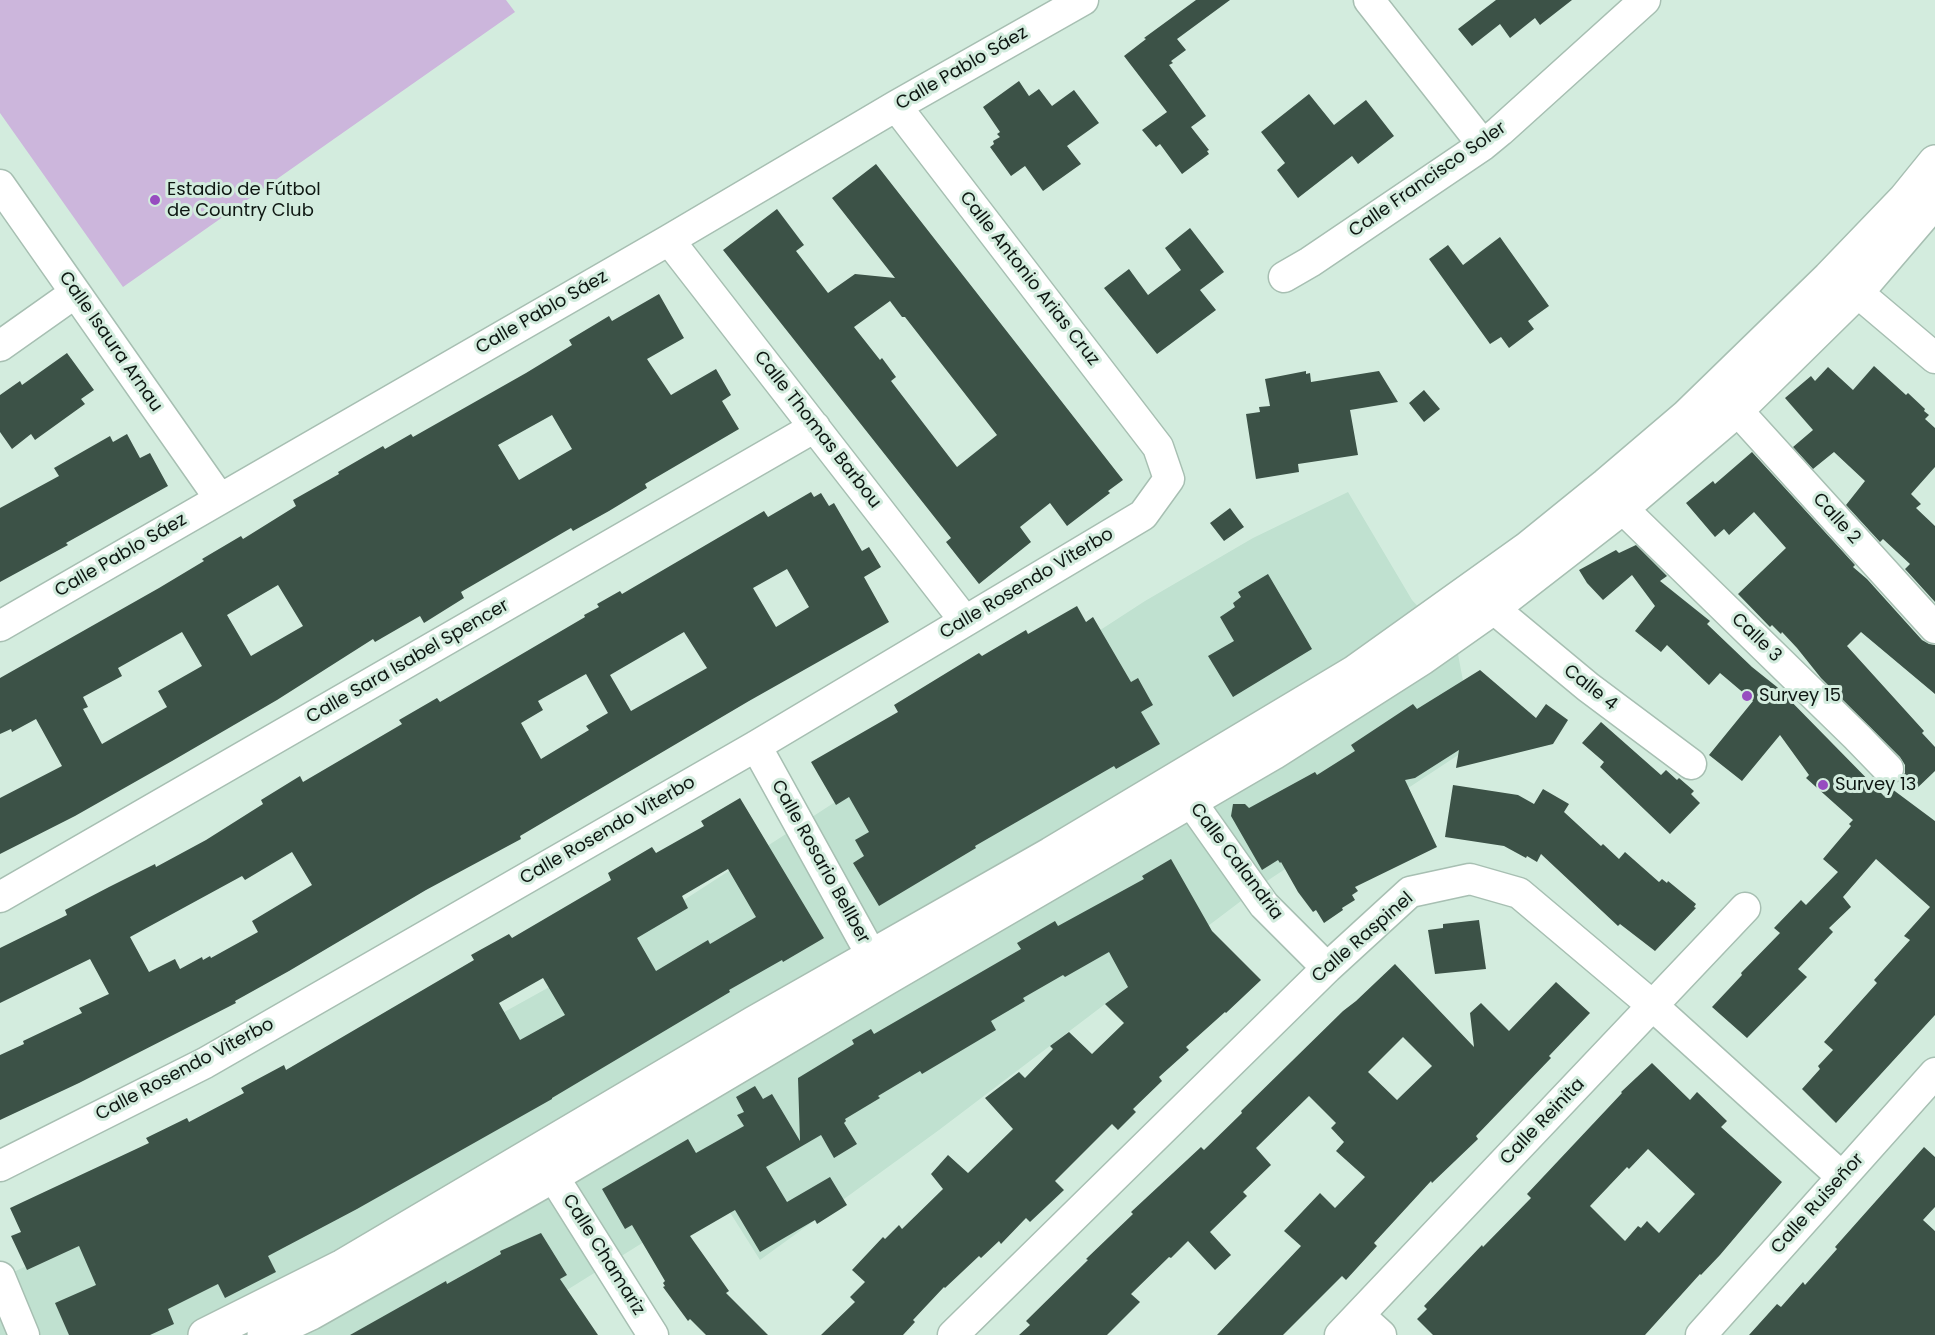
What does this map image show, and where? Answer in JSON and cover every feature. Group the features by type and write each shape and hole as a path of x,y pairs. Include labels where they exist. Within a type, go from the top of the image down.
{"street":[{"name":"Calle Pablo Sáez","path":"0,626 669,240 896,106 1083,0"},
{"path":"1369,0 1483,145"},
{"name":"Calle Francisco Soler","path":"1284,277 1310,262 1483,145 1645,0"},
{"name":"Calle Antonio Arias Cruz","path":"896,106 1160,452"},
{"path":"264,1335 311,1313 553,1176 878,967 1182,790 1354,672 1527,549 1687,416 1829,278 1905,199 1935,162"},
{"name":"Calle Isaura Arnau","path":"0,185 220,499"},
{"path":"1182,790 1274,753 1422,658 1493,608 1622,508 1737,410 1857,292 1935,201"},
{"name":"Calle Thomas Barbou","path":"669,240 965,621"},
{"path":"1857,292 1935,358"},
{"path":"0,346 75,293"},
{"name":"Calle 2","path":"1737,410 1935,628"},
{"name":"Calle Sara Isabel Spencer","path":"0,897 815,428"},
{"name":"Calle Rosendo Viterbo","path":"0,1166 205,1063 756,746 1143,515 1169,479 1160,452"},
{"name":"Calle 3","path":"1622,508 1888,770"},
{"name":"Calle 4","path":"1493,608 1588,687 1691,764"},
{"name":"Calle Rosario Bellber","path":"756,746 878,967"},
{"name":"Calle Calandria","path":"1182,790 1264,905 1327,968"},
{"name":"Calle Raspinel","path":"953,1335 1327,968 1410,892 1470,879 1519,893 1653,1006 1842,1177"},
{"name":"Calle Reinita","path":"1360,1328 1745,908"},
{"path":"205,1335 343,1266 754,1023 878,967"},
{"name":"Calle Ruiseñor","path":"1701,1335 1935,1073"},
{"name":"Calle Chamariz","path":"553,1176 653,1335"},
{"path":"0,1277 24,1335"}],"shaded area":[{"name":"Estadio de Fútbol de Country Club","path":"0,0 506,0 515,12 123,287 0,113"},
{"path":"1348,492 1412,600 1457,649 1475,744 1270,879 939,1130 760,1260 719,1195 495,1335 0,1335 0,1278 127,1221 553,985 1145,601 1253,538"}],"building":[{"path":"1196,0 1230,0 1177,39 1186,50 1169,65 1206,116 1191,127 1209,150 1207,151 1209,154 1182,174 1160,144 1156,147 1142,130 1167,112 1124,56 1146,39 1144,38"},
{"path":"1496,0 1572,0 1540,25 1535,18 1510,38 1500,24 1472,46 1458,29"},
{"path":"1019,81 1029,96 1039,89 1052,106 1074,90 1099,123 1067,146 1081,164 1043,191 1025,166 1011,176 990,147 994,144 993,141 1000,137 997,134 1000,132 983,107"},
{"path":"1309,94 1334,125 1366,100 1394,136 1358,164 1352,156 1298,198 1277,170 1285,163 1261,132"},
{"path":"876,164 1123,480 1067,526 1050,503 1020,527 1031,542 979,584 946,542 951,538 723,250 777,209 804,245 796,251 828,293 855,274 895,278 832,198","holes":["890,301 902,317 905,317 997,435 957,467 891,381 896,377 854,327"]},
{"path":"1190,228 1224,272 1200,290 1216,310 1157,354 1104,288 1129,269 1148,295 1181,270 1165,248"},
{"path":"1500,237 1549,306 1528,321 1534,329 1509,348 1501,337 1490,344 1429,259 1448,245 1463,265"},
{"path":"659,294 684,338 647,359 671,395 716,369 731,395 722,401 739,429 645,484 647,488 609,511 573,531 571,528 461,592 464,598 424,623 420,616 375,642 373,639 277,700 172,761 75,816 0,854 0,798 62,766 36,719 12,732 11,729 0,734 0,678 159,588 241,536 243,539 296,506 293,500 339,474 338,472 383,446 385,449 411,434 413,437 526,373 572,345 569,340 609,316 612,321","holes":["552,415 572,449 519,480 498,445","278,585 303,626 251,656 227,615","182,632 202,666 158,691 167,707 102,744 83,709 88,707 83,697 122,676 118,668"]},
{"path":"67,353 94,390 81,399 85,404 35,440 31,434 12,449 0,432 0,395 20,381 22,385"},
{"path":"1874,366 1925,409 1924,411 1929,415 1925,419 1935,428 1935,467 1911,494 1921,504 1916,508 1935,526 1935,602 1905,569 1910,564 1883,539 1880,542 1846,505 1865,481 1834,452 1813,469 1793,447 1813,430 1785,398 1811,376 1815,381 1828,367 1853,390"},
{"path":"1306,371 1306,374 1310,373 1311,382 1379,371 1398,402 1350,410 1358,455 1298,464 1299,472 1256,479 1246,414 1260,412 1259,407 1270,406 1265,379"},
{"path":"1424,390 1440,409 1424,422 1409,403"},
{"path":"127,434 140,458 150,453 168,486 0,582 0,508 59,476 54,468 110,436 113,442"},
{"path":"1752,452 1855,565 1853,567 1867,579 1922,640 1935,645 1935,694 1861,632 1847,646 1924,731 1922,733 1935,747 1935,771 1912,793 1901,779 1905,773 1905,765 1900,757 1821,678 1782,632 1781,634 1772,625 1770,627 1738,594 1786,548 1754,512 1729,535 1724,529 1715,537 1686,503 1713,481 1715,484"},
{"path":"811,492 814,497 821,493 829,506 834,503 862,551 869,547 881,567 864,577 889,622 749,701 520,836 521,839 426,890 235,1001 236,1003 79,1083 0,1120 0,1055 24,1044 23,1041 82,1013 79,1008 109,994 90,959 0,1003 0,948 67,915 65,910 155,864 156,867 206,840 263,804 261,800 300,776 303,782 402,724 399,720 437,698 440,702 585,617 584,615 599,607 597,604 620,591 622,594 764,511 768,517","holes":["787,569 809,607 776,627 753,588","684,632 707,668 631,711 610,675","586,674 608,713 586,726 589,730 541,759 521,723 543,710 538,701","292,852 312,885 252,921 258,932 211,958 210,956 203,960 202,957 180,969 175,959 149,972 130,937 242,876 245,880"]},
{"path":"1230,508 1244,527 1224,541 1210,523"},
{"path":"1636,545 1667,576 1660,581 1710,621 1707,624 1752,667 1777,687 1884,796 1892,789 1935,821 1935,1015 1836,1123 1802,1089 1833,1050 1824,1042 1877,983 1874,980 1910,940 1904,936 1930,907 1876,859 1843,897 1851,907 1829,928 1833,932 1798,969 1807,977 1747,1038 1712,1007 1780,933 1774,928 1801,900 1806,905 1838,872 1823,859 1851,826 1849,824 1853,820 1806,778 1809,775 1780,735 1742,781 1709,755 1753,701 1720,673 1709,685 1667,645 1661,652 1635,631 1655,606 1632,575 1603,600 1587,583 1579,570 1616,550 1619,553"},
{"path":"1268,574 1312,649 1233,697 1208,656 1234,641 1220,617 1235,607 1233,603 1241,597 1238,592"},
{"path":"1077,606 1086,622 1093,617 1131,682 1138,678 1153,705 1141,712 1160,744 1116,769 1114,766 975,846 976,848 879,906 853,863 864,856 855,840 869,832 849,797 836,805 811,762 898,712 894,705 979,653 982,656 1026,630 1028,634"},
{"path":"1480,670 1536,718 1546,704 1568,720 1553,744 1456,768 1459,750 1415,778 1405,780 1437,847 1355,887 1358,891 1352,895 1355,900 1324,923 1316,910 1313,912 1298,892 1281,862 1278,860 1262,870 1231,816 1233,804 1245,804 1249,808 1315,772 1317,775 1355,751 1351,745 1413,704 1417,709"},
{"path":"1601,722 1661,775 1666,770 1694,791 1691,794 1700,803 1670,834 1600,767 1604,762 1582,743"},
{"path":"1453,785 1518,795 1534,804 1543,789 1569,804 1564,812 1601,846 1603,844 1619,859 1625,852 1659,882 1662,879 1667,883 1668,881 1696,904 1694,907 1696,908 1655,951 1620,924 1618,926 1541,854 1537,862 1504,846 1445,837"},
{"path":"740,798 824,938 729,990 730,992 552,1099 357,1209 268,1256 276,1272 225,1298 218,1284 168,1309 174,1324 150,1335 69,1335 55,1303 96,1285 79,1246 27,1270 11,1236 21,1232 10,1208 149,1143 146,1138 187,1118 189,1122 244,1093 241,1088 284,1065 286,1070 474,960 471,955 509,934 512,938 611,880 608,873 652,847 656,853 704,826 701,821","holes":["728,869 756,917 710,944 708,940 656,971 637,938 688,908 682,896","543,978 565,1015 520,1040 499,1003"]},
{"path":"1171,859 1212,931 1261,980 1186,1047 1189,1050 1159,1077 1162,1081 1133,1109 1136,1112 1118,1130 1112,1124 1055,1181 1064,1190 1030,1222 1026,1218 1001,1244 999,1241 981,1258 979,1256 944,1287 913,1320 915,1322 903,1335 821,1335 855,1302 850,1297 865,1282 852,1270 883,1237 885,1239 899,1225 902,1229 943,1189 931,1174 948,1155 968,1173 1013,1129 985,1098 1019,1072 1025,1078 1053,1049 1050,1046 1069,1032 1092,1054 1124,1023 1105,1004 1128,987 1109,952 1023,998 1025,1001 991,1021 996,1030 922,1074 920,1071 845,1119 844,1123 857,1144 834,1158 821,1135 766,1167 787,1202 830,1177 847,1205 817,1224 815,1220 760,1252 735,1210 690,1236 729,1291 726,1293 768,1335 706,1335 690,1319 688,1321 663,1287 665,1281 632,1225 625,1229 602,1189 688,1139 696,1153 744,1126 737,1115 744,1112 736,1097 755,1086 763,1099 772,1094 800,1141 798,1078 854,1044 852,1040 871,1029 874,1034 1021,949 1017,943 1055,921 1058,926 1144,879 1142,876"},
{"path":"1479,920 1486,969 1435,974 1428,930 1443,928 1443,924"},
{"path":"1395,964 1474,1047 1470,1013 1481,1003 1509,1031 1556,982 1590,1013 1549,1056 1551,1058 1476,1136 1478,1139 1432,1183 1431,1181 1374,1243 1377,1246 1346,1280 1342,1276 1283,1335 1217,1335 1301,1246 1284,1231 1320,1193 1335,1208 1365,1177 1336,1151 1344,1142 1331,1128 1336,1123 1309,1096 1256,1148 1271,1165 1243,1192 1247,1196 1210,1232 1231,1255 1215,1270 1188,1241 1131,1294 1140,1302 1107,1335 1019,1335 1030,1325 1026,1321 1133,1214 1131,1212 1201,1147 1204,1150 1343,1011","holes":["1403,1037 1432,1066 1397,1100 1368,1072"]},
{"path":"1652,1063 1690,1100 1697,1092 1727,1121 1721,1127 1782,1182 1720,1255 1645,1335 1433,1335 1417,1319 1427,1309 1424,1306 1531,1198 1527,1194 1621,1092","holes":["1648,1149 1695,1194 1659,1233 1647,1221 1641,1228 1638,1226 1625,1241 1590,1206 1627,1167 1629,1169"]},
{"path":"1924,1147 1935,1157 1935,1207 1923,1220 1935,1231 1935,1335 1749,1335 1777,1304 1781,1307 1803,1282 1805,1285 1837,1249 1835,1247"},
{"path":"541,1233 567,1275 560,1279 598,1335 350,1335 446,1281 447,1284 501,1254 500,1251"}],"place":[{"name":"Estadio de Fútbol de Country Club","path":"155,200"},
{"name":"Survey 15","path":"1747,696"},
{"name":"Survey 13","path":"1823,785"}]}
